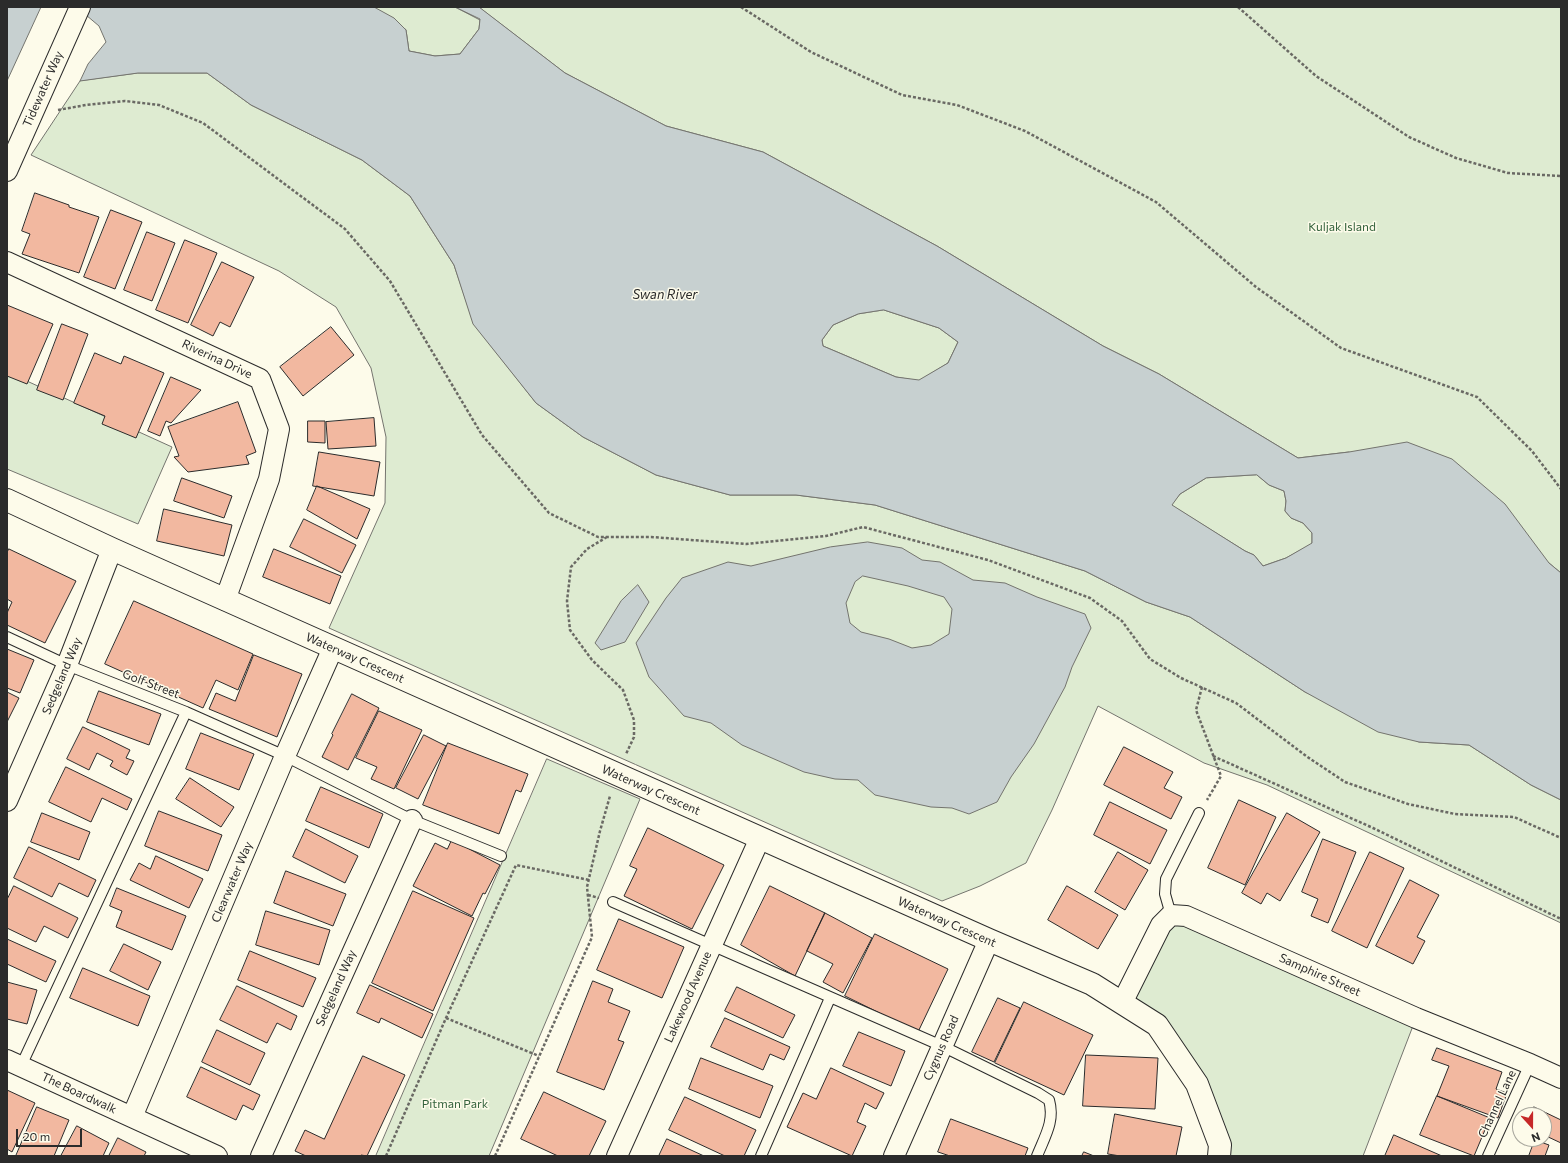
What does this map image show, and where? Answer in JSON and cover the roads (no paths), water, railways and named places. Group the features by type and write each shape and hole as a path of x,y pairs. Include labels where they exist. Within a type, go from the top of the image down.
{"street":[{"name":"Tidewater Way","path":"7,171 79,9"},
{"name":"Riverina Drive","path":"7,262 260,379 279,429 269,479 225,600"},
{"name":"Waterway Crescent","path":"7,500 225,600 989,940 1092,984 1157,1025 1197,1084 1220,1145 1220,1156"},
{"name":"Sedgeland Way","path":"7,801 67,665 112,549"},
{"name":"Clearwater Way","path":"132,1117 285,756 333,648"},
{"name":"Sedgeland Way","path":"261,1156 412,820"},
{"name":"Lakewood Avenue","path":"617,1156 760,838"},
{"path":"1122,1003 1160,925 1171,915"},
{"name":"Samphire Street","path":"1171,915 1186,916 1416,1018 1561,1078"},
{"name":"Cygnus Road","path":"894,1156 989,940"},
{"name":"The Boardwalk","path":"14,1063 217,1156"}],"lane":[{"name":"Golf Street","path":"7,637 67,665 186,712 285,756 412,820 501,856"},
{"path":"14,1063 186,712"},
{"path":"1171,915 1165,894 1166,879 1199,813"},
{"path":"613,902 942,1046 1038,1093 1049,1100 1052,1111 1049,1127 1037,1156"},
{"path":"761,1156 830,998"},
{"name":"Channel Lane","path":"1488,1156 1530,1064"}],"water":[{"path":"7,7 41,7 7,81"},
{"name":"Swan River","path":"70,7 374,7 394,18 406,30 409,51 435,56 460,54 479,29 480,19 455,7 479,7 565,73 666,126 763,152 937,246 1103,346 1159,374 1298,458 1349,452 1407,442 1452,459 1505,504 1549,563 1561,573 1561,800 1531,785 1469,745 1419,742 1378,732 1305,692 1190,617 1146,602 1085,571 875,505 796,495 730,495 656,475 583,437 536,403 473,324 454,265 410,196 362,160 251,105 207,73 138,73 80,81 88,64 106,42 99,26 86,15","holes":["884,310 939,328 958,342 948,363 919,380 896,377 823,346 822,340 833,325 858,314","1257,475 1269,485 1284,491 1286,501 1285,511 1291,518 1303,523 1312,533 1312,543 1286,558 1263,566 1254,555 1245,551 1172,505 1180,494 1206,478"]},
{"path":"868,542 902,548 922,560 940,562 973,580 1005,583 1037,597 1085,614 1091,628 1072,667 1065,687 1034,744 1011,777 997,802 969,814 952,808 931,807 875,795 858,780 835,779 804,772 742,745 711,723 684,716 649,677 636,643 666,598 682,578 728,562 751,566 830,547","holes":["863,576 908,586 944,597 952,609 949,634 931,645 912,648 889,639 861,632 850,623 846,603 855,582"]},
{"path":"638,585 649,602 625,642 601,650 595,643 621,601"}],"park label":[{"name":"Kuljak Island","path":"1342,227"},
{"name":"Pitman Park","path":"455,1104"}]}
